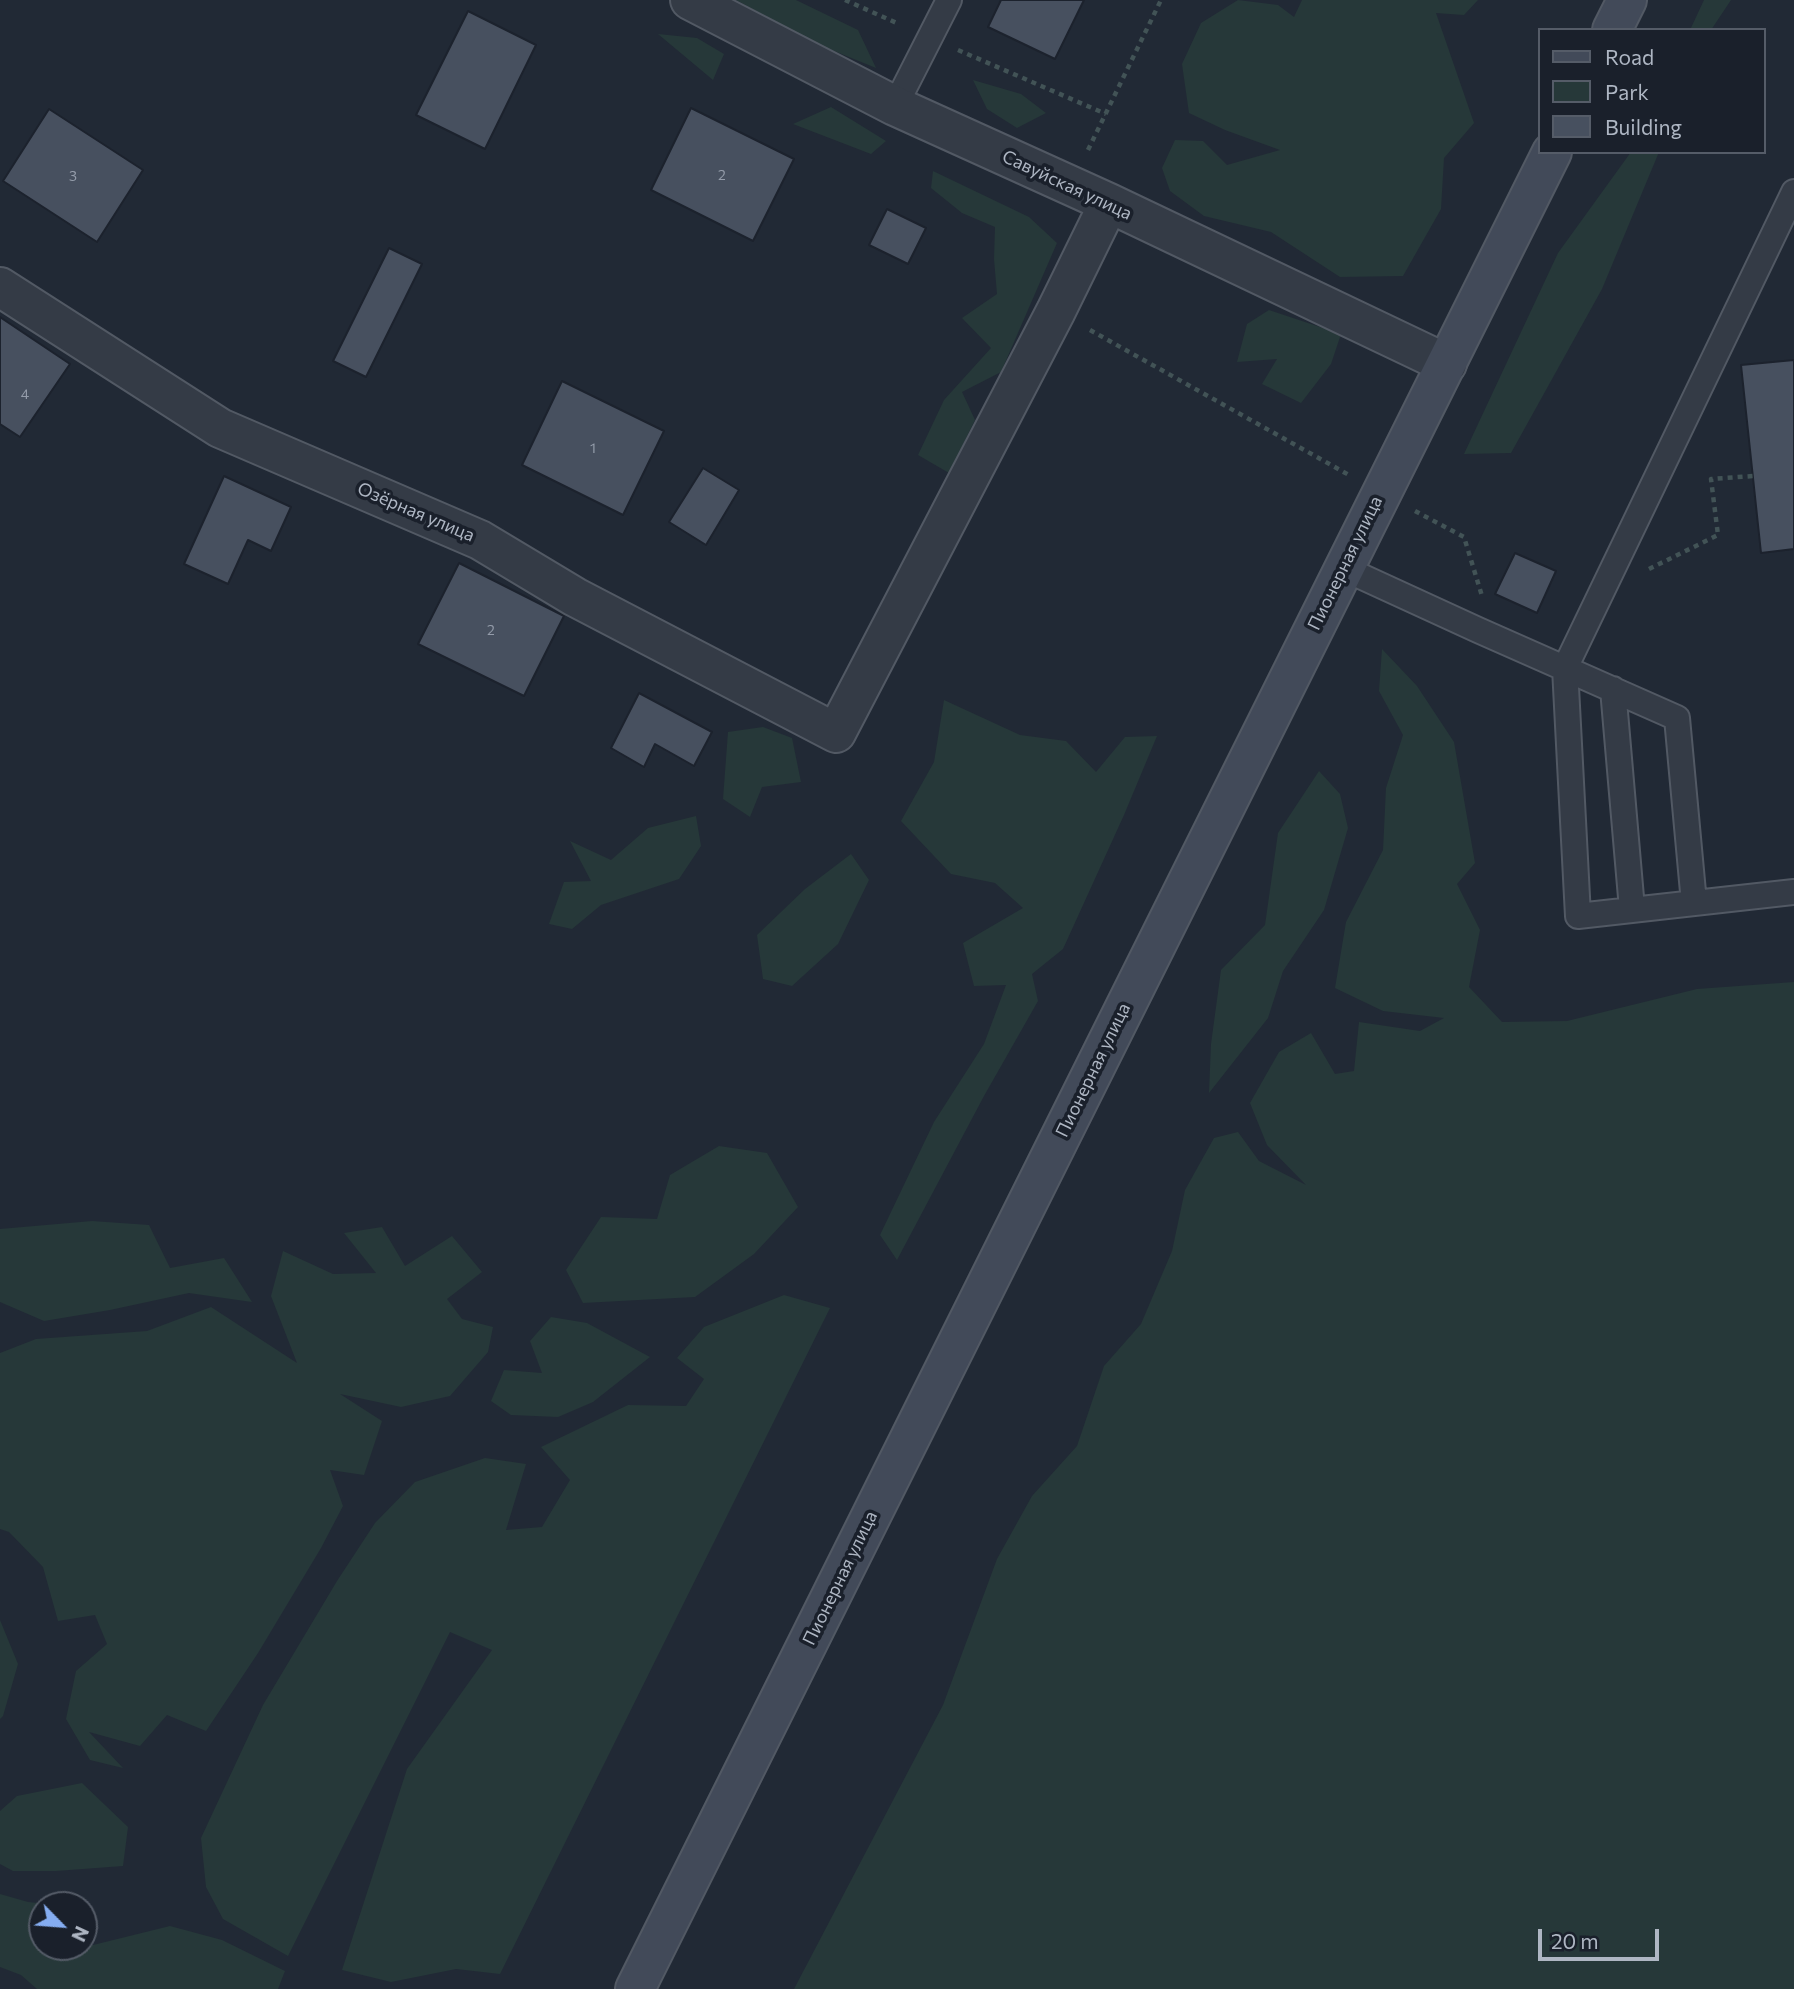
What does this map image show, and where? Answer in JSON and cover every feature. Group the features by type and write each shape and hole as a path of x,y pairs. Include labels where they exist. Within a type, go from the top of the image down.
{"main road":[{"path":"1613,28 1627,0"},
{"name":"Пионерная улица","path":"635,1989 1551,154"}],"street":[{"name":"Савуйская улица","path":"690,0 895,106 1109,203 1447,364"},
{"name":"Озёрная улица","path":"0,287 220,428 480,540 575,597 835,733 1056,311 1109,203"}],"lane":[{"path":"895,106 949,0"},
{"path":"1794,192 1565,668 1578,916 1794,892"},
{"path":"1343,568 1677,718 1694,903"},
{"path":"1613,689 1632,909"}],"path":[{"path":"845,0 1106,114"},
{"path":"1072,186 1161,0"}],"green space":[{"path":"736,0 796,0 858,30 876,68 817,44"},
{"path":"1238,0 1278,5 1294,17 1302,0 1478,0 1464,15 1436,13 1474,123 1444,158 1441,209 1403,276 1340,277 1271,232 1204,216 1170,191 1162,168 1175,140 1203,141 1227,165 1280,150 1225,130 1189,113 1182,64 1201,23"},
{"path":"1704,0 1731,0 1712,28 1691,28"},
{"path":"658,34 697,38 724,54 713,80"},
{"path":"973,80 1021,94 1046,113 1017,128 987,109"},
{"path":"831,107 886,141 871,154 793,124"},
{"path":"1630,154 1658,154 1602,289 1511,453 1464,454 1558,253"},
{"path":"933,171 1029,217 1057,243 1001,372 962,392 975,420 949,473 918,455 944,400 991,348 962,318 997,294 995,227 962,213 931,188"},
{"path":"1269,310 1341,334 1331,364 1301,403 1262,384 1277,359 1237,362 1247,324"},
{"path":"1382,649 1417,686 1454,742 1475,863 1457,884 1480,930 1469,987 1502,1022 1567,1021 1697,989 1794,982 1794,1989 794,1989 943,1705 997,1559 1032,1496 1077,1446 1104,1366 1141,1324 1172,1251 1185,1190 1214,1138 1238,1132 1259,1161 1306,1185 1267,1145 1250,1103 1279,1052 1311,1033 1335,1074 1354,1071 1359,1022 1420,1031 1444,1018 1383,1011 1335,988 1346,922 1383,850 1386,788 1403,735 1379,691"},
{"path":"944,700 1020,735 1066,741 1096,772 1125,737 1157,736 1063,949 1032,974 1038,1001 897,1260 880,1235 934,1122 984,1044 1006,985 974,986 963,943 1023,908 995,883 951,874 901,821 934,762"},
{"path":"763,727 792,738 801,782 762,787 750,817 723,799 728,732"},
{"path":"1319,771 1340,794 1348,828 1324,910 1283,971 1268,1018 1209,1093 1211,1044 1221,970 1265,925 1278,833"},
{"path":"696,816 701,846 679,879 601,905 572,929 549,924 564,882 591,881 570,841 611,860 648,828"},
{"path":"851,854 869,880 838,944 792,986 763,979 757,935 805,889"},
{"path":"719,1146 767,1153 798,1207 754,1254 695,1297 583,1303 566,1270 601,1217 657,1219 670,1175"},
{"path":"92,1221 149,1225 170,1268 224,1258 252,1302 189,1293 44,1321 0,1302 0,1229"},
{"path":"382,1227 405,1266 452,1236 482,1272 447,1299 462,1319 493,1327 488,1352 450,1396 401,1407 340,1394 382,1421 364,1475 330,1470 343,1506 258,1653 206,1731 167,1715 140,1746 89,1732 123,1768 90,1760 66,1719 76,1671 107,1644 95,1615 58,1621 43,1567 9,1532 0,1529 0,1353 36,1339 147,1331 211,1307 297,1363 271,1296 283,1251 333,1274 376,1273 344,1233"},
{"path":"784,1295 830,1308 500,1974 456,1969 391,1982 342,1970 407,1769 492,1650 450,1632 288,1956 223,1919 206,1887 201,1838 263,1705 375,1523 415,1482 485,1458 526,1464 506,1530 542,1527 570,1480 541,1447 628,1405 686,1406 704,1379 677,1358 704,1327"},
{"path":"551,1317 587,1323 650,1357 593,1402 558,1417 511,1415 491,1401 504,1370 542,1373 530,1341"},
{"path":"0,1620 18,1664 0,1719"},
{"path":"82,1783 128,1827 123,1866 13,1871 0,1864 0,1811 17,1796"},
{"path":"0,1894 28,1902 28,1961 98,1961 98,1944 170,1926 222,1940 285,1971 278,1989 37,1989 21,1975 0,1967"}],"building":[{"path":"1001,0 1084,0 1055,59 988,27"},
{"path":"468,11 536,45 485,149 416,115"},
{"path":"691,108 794,159 753,241 651,190"},
{"path":"49,109 143,170 97,242 3,181"},
{"path":"887,209 926,228 908,264 869,245"},
{"path":"389,248 422,264 366,377 333,361"},
{"path":"0,317 70,364 20,437 0,424"},
{"path":"1794,360 1794,549 1761,553 1741,365"},
{"path":"562,381 664,431 623,515 522,465"},
{"path":"703,468 739,490 706,545 669,522"},
{"path":"224,476 291,507 271,551 248,540 228,584 184,564"},
{"path":"1515,553 1556,571 1537,613 1495,594"},
{"path":"459,563 564,616 524,696 418,644"},
{"path":"639,693 712,732 694,766 655,744 644,767 611,748"}]}
